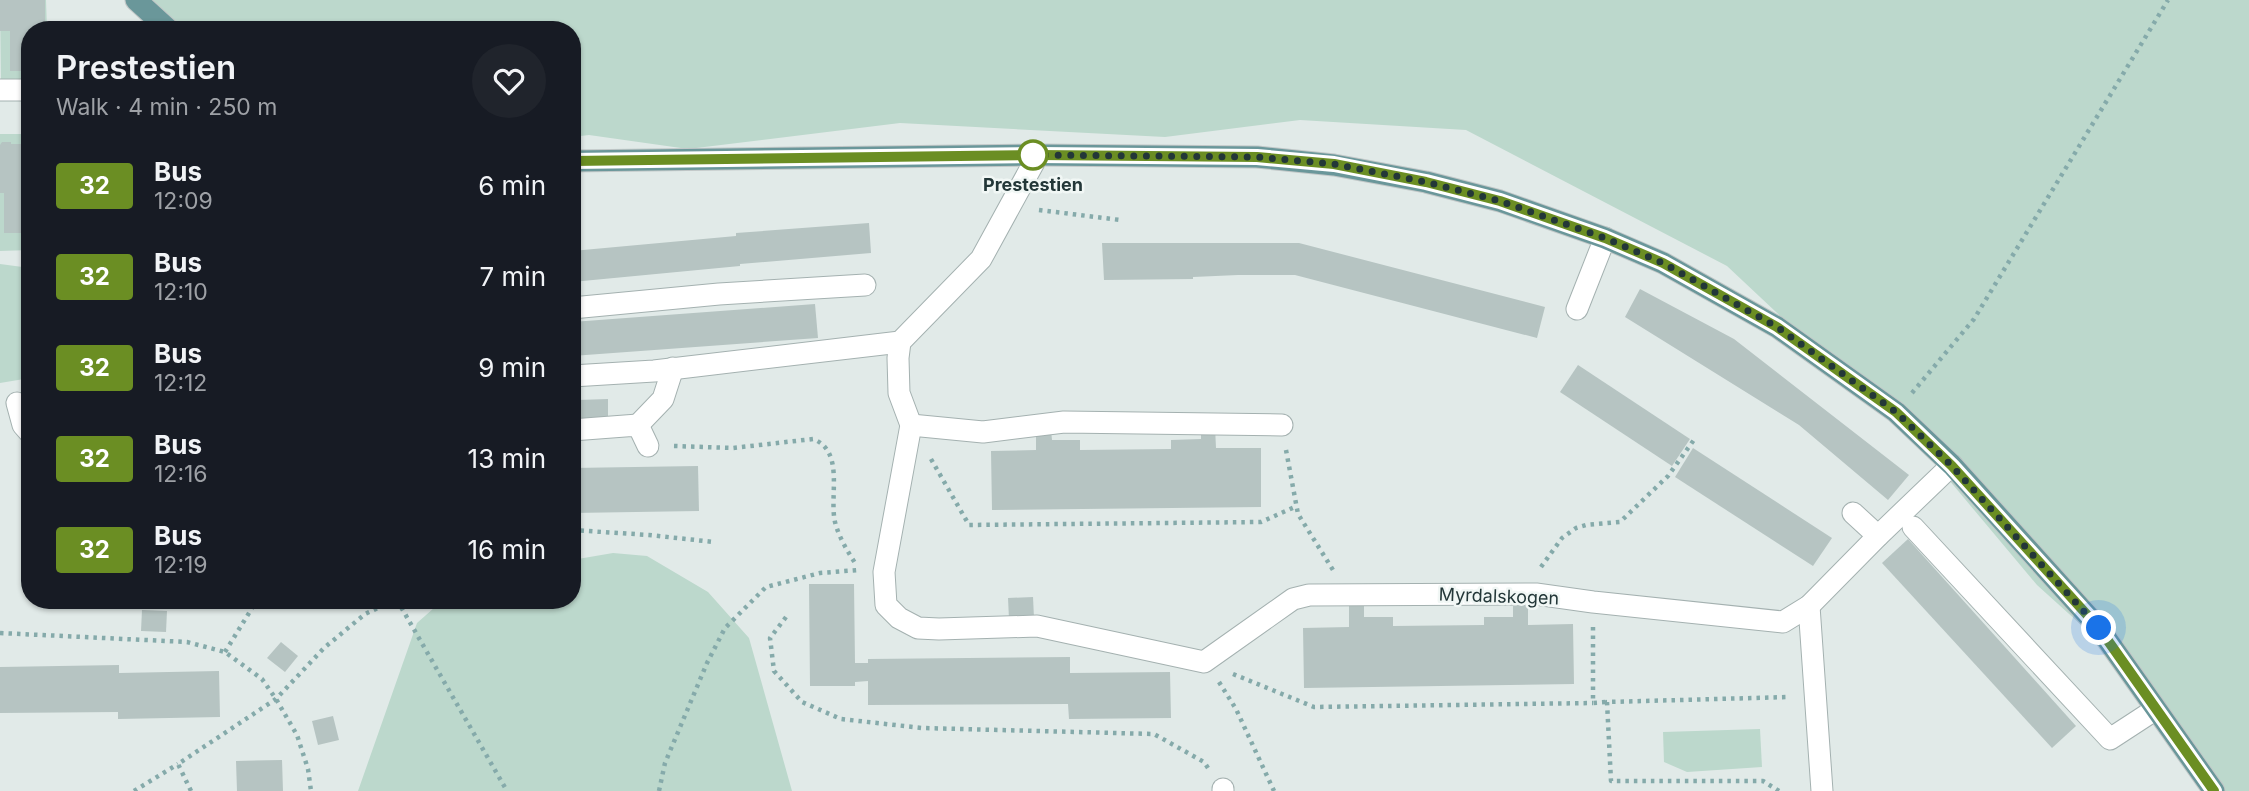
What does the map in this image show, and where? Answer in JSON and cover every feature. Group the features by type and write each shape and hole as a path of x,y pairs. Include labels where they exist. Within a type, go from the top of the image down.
{"main road":[{"path":"136,0 159,21"},
{"path":"581,161 1038,155 1257,157 1334,164 1426,182 1500,201 1605,238 1663,263 1777,327 1896,412 1952,466 2099,628 2214,791"}],"street":[{"path":"0,90 21,90"},
{"path":"1038,155 981,259 900,342 899,393 911,425 884,572 887,605 899,618 918,628 1037,626 1204,662"},
{"path":"1577,309 1605,238"},
{"path":"581,307 719,294 865,285"},
{"path":"581,375 673,368 900,342"},
{"path":"581,429 638,425 663,399 673,368"},
{"path":"911,425 983,432 1064,422 1282,425"},
{"path":"638,425 648,446"},
{"name":"Myrdalskogen","path":"1204,662 1293,599 1309,595 1536,594 1783,622 1809,606 1952,466"},
{"path":"1853,513 1878,536"},
{"path":"1913,527 2110,739 2156,709"},
{"path":"1809,606 1822,791"}],"path":[{"path":"1896,412 1974,319 2168,0"},
{"path":"1011,206 1120,220"},
{"path":"911,425 970,524 1261,522 1297,506"},
{"path":"1282,425 1298,514 1336,575 1342,595"},
{"path":"1536,594 1535,575 1562,538 1586,524 1620,522 1668,476 1696,437"},
{"path":"648,446 733,448 813,439 822,442 830,452 835,521 843,544 859,570 820,573 766,587 725,628 707,663 665,763 659,791"},
{"path":"581,531 714,542"},
{"path":"1592,602 1593,703"},
{"path":"225,652 251,609"},
{"path":"134,791 276,699 324,648 365,614 376,609"},
{"path":"401,609 507,791"},
{"path":"786,617 769,638 774,671 802,702 841,719 922,728 1154,734 1204,762 1223,790"},
{"path":"0,633 187,642 225,652 262,679 276,699 297,735 308,769 311,791"},
{"path":"1204,662 1314,707 1815,697"},
{"path":"1204,662 1236,709 1274,791"},
{"path":"1607,702 1611,781 1763,781 1779,791"},
{"path":"178,764 191,791"}],"green space":[{"path":"0,0 46,0 47,21 21,21 21,88 1,87"},
{"path":"127,0 2249,0 2249,791 2223,791 2099,641 2037,585 1928,455 1727,266 1466,130 1300,120 1165,137 900,123 688,149 581,136 581,21 149,21"},
{"path":"0,134 21,134 21,250 0,251"},
{"path":"0,264 21,267 21,380 0,383"},
{"path":"613,553 647,556 708,592 749,638 792,791 358,791 417,623 433,609 581,609 581,558"},
{"path":"1760,729 1762,767 1687,772 1664,762 1663,732"}],"building":[{"path":"0,0 45,0 45,21 21,21 21,71 10,71 10,31 0,31"},
{"path":"2,142 21,144 21,233 4,233 4,193 0,193"},
{"path":"869,223 871,253 581,281 581,250 736,236 736,233"},
{"path":"1102,243 1299,243 1545,307 1537,338 1295,275 1104,280"},
{"path":"1640,289 1734,339 1909,475 1888,500 1799,425 1625,317"},
{"path":"815,304 818,338 581,355 581,321"},
{"path":"1578,365 1690,439 1672,466 1560,392"},
{"path":"608,399 608,421 581,422 581,400"},
{"path":"1201,427 1215,427 1216,448 1261,448 1261,507 992,510 991,451 1036,450 1036,430 1051,430 1052,440 1080,440 1080,450 1171,449 1171,440 1201,439"},
{"path":"1693,448 1832,538 1813,566 1675,477"},
{"path":"698,466 699,511 581,513 581,468"},
{"path":"1908,539 2076,726 2052,748 1882,563"},
{"path":"809,584 854,584 855,663 868,663 868,659 1070,657 1070,673 1170,672 1171,718 1069,719 1068,704 868,705 868,681 855,682 855,686 810,686"},
{"path":"1033,597 1034,618 1009,619 1008,598"},
{"path":"1513,605 1528,605 1528,625 1573,624 1574,684 1304,688 1303,628 1349,627 1349,606 1364,606 1364,617 1393,617 1393,626 1484,625 1484,617 1513,617"},
{"path":"142,610 167,611 166,632 141,631"},
{"path":"281,642 298,656 285,672 267,658"},
{"path":"119,665 119,673 219,671 220,717 118,719 118,712 0,713 0,667"},
{"path":"333,716 339,740 318,745 312,721"},
{"path":"282,760 283,791 237,791 236,761"}],"bus line":[{"name":"32","path":"581,161 1038,155 1257,157 1334,164 1426,182 1500,201 1605,238 1663,263 1777,327 1896,412 1952,466 2099,628 2214,791"}],"place":[{"name":"Prestestien","path":"1033,155"}],"route":[{"path":"1033,155 1257,157 1334,164 1426,182 1500,201 1605,238 1663,263 1777,327 1896,412 1952,466 2099,628"}]}
